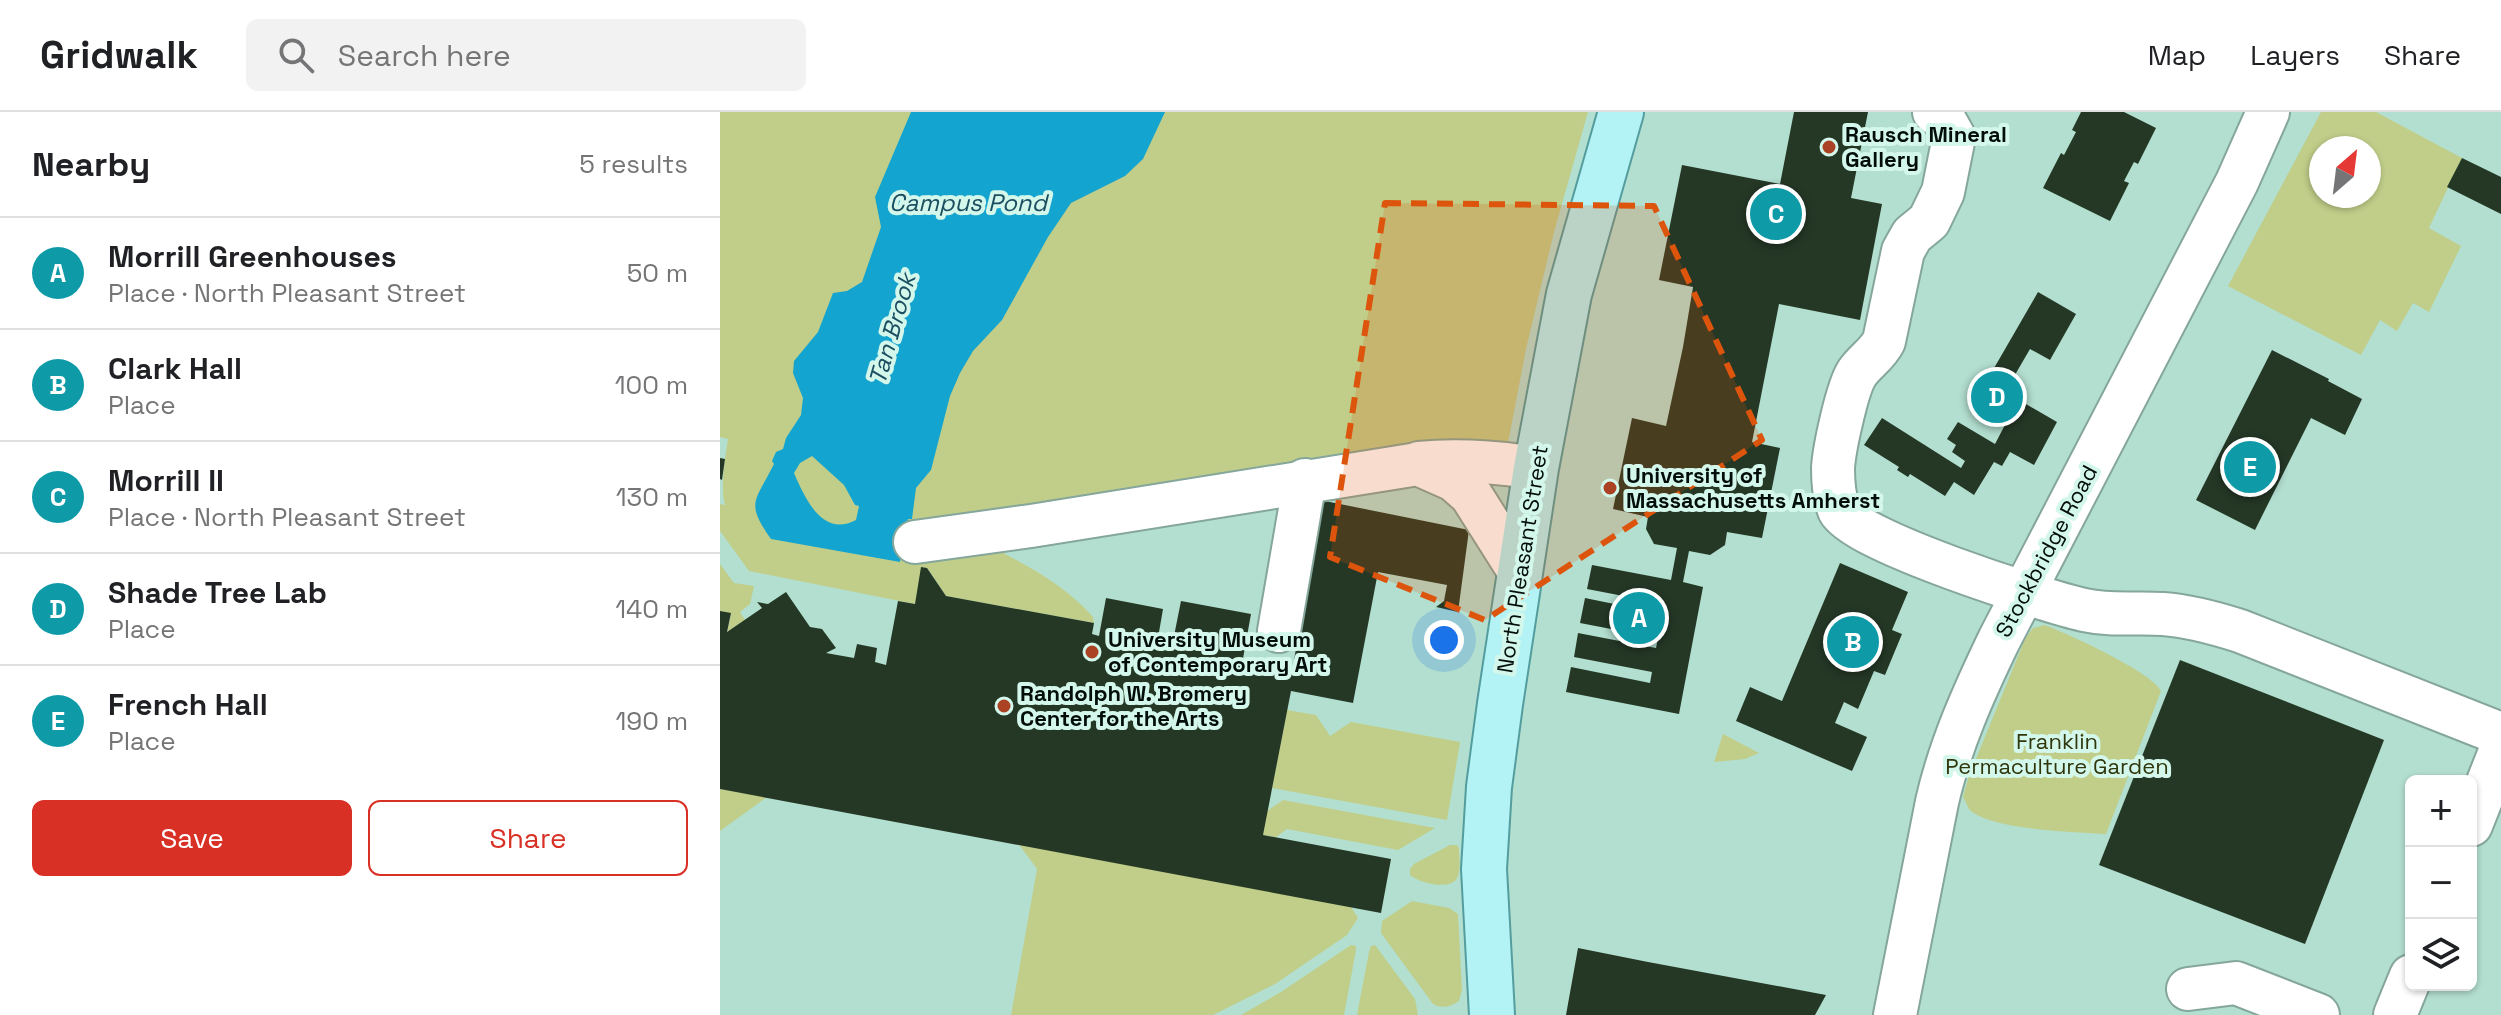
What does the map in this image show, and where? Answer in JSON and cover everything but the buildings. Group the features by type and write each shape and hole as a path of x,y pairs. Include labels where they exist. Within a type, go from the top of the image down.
{"main road":[{"name":"North Pleasant Street","path":"1492,1015 1484,869 1498,715 1536,468 1569,294 1621,112"}],"street":[{"path":"1934,112 1944,119 1954,137 1943,192 1929,221 1912,235 1903,251 1884,341 1857,374 1850,391 1833,465 1840,513 1880,538 1937,562 2025,592 2085,610 2202,619 2240,631 2501,734"},
{"name":"Stockbridge Road","path":"1895,1015 1944,771 1976,688 2237,182 2268,112"},
{"path":"915,542 1450,460 1536,468"},
{"path":"1418,464 1454,480 1471,495 1519,571"},
{"path":"1279,631 1305,480"},
{"path":"2477,810 2501,749"},
{"path":"2188,989 2236,983 2318,1015"},
{"path":"2395,1015 2405,991"}],"highlighted area":[{"path":"1385,203 1654,206 1762,440 1485,620 1330,557"}],"shaded area":[{"name":"University of Massachusetts Amherst","path":"720,112 2501,112 2501,1015 720,1015"}],"green space":[{"path":"720,112 1588,112 1554,232 1526,349 1508,443 1407,445 991,510 950,524 1062,588 1093,617 1094,623 946,596 928,569 922,567 915,604 749,571 720,531 720,504 725,505 723,482 728,439 720,437"},
{"path":"2321,112 2376,112 2462,158 2429,228 2461,246 2429,312 2413,303 2397,331 2380,320 2361,355 2228,286"},
{"path":"720,564 734,583 754,586 750,604 740,612 745,620 727,632 731,614 720,611"},
{"name":"Franklin Permaculture Garden","path":"2045,625 2126,664 2161,691 2106,834 2013,826 1979,816 1969,809 1963,797 2025,639 2033,628"},
{"path":"1287,710 1316,715 1330,736 1351,722 1460,742 1447,820 1272,788"},
{"path":"1723,734 1759,753 1745,759 1714,762"},
{"path":"720,789 767,797 720,831"},
{"path":"1283,800 1435,828 1398,850 1287,829 1276,837 1263,835 1267,811"},
{"path":"1018,843 1351,907 1358,918 1347,935 1275,984 1213,1015 1011,1015 1037,869"},
{"path":"1450,845 1457,845 1459,849 1459,870 1455,881 1443,885 1421,881 1410,875 1414,864"},
{"path":"1412,901 1449,908 1458,914 1462,990 1459,1001 1449,1006 1433,1004 1381,933 1382,921"},
{"path":"1351,945 1356,946 1356,950 1344,1015 1241,1015 1281,992"},
{"path":"1375,945 1415,999 1418,1015 1357,1015 1369,952"}],"water":[{"name":"Campus Pond","path":"911,112 1165,112 1143,159 1125,176 1071,203 1048,237 1002,320 973,351 960,373 950,396 931,470 916,488 912,519 908,519 900,562 771,539 756,509 758,495 774,464 772,461 776,452 783,449 786,438 801,415 803,398 793,373 794,361 818,332 833,293 847,291 862,282 881,227 875,197","holes":["812,456 844,485 855,505 859,506 856,520 834,524 816,513 794,473 800,463"]}],"place":[{"name":"Rausch Mineral Gallery","path":"1829,147"},
{"name":"Morrill II","path":"1776,214"},
{"name":"Shade Tree Lab","path":"1997,397"},
{"name":"French Hall","path":"2250,467"},
{"name":"University of Massachusetts Amherst","path":"1610,488"},
{"name":"Morrill Greenhouses","path":"1639,618"},
{"name":"Clark Hall","path":"1853,642"},
{"name":"University Museum of Contemporary Art","path":"1092,652"},
{"name":"Randolph W. Bromery Center for the Arts","path":"1004,706"}],"water label":[{"name":"Tan Brook","path":"892,329"}]}
